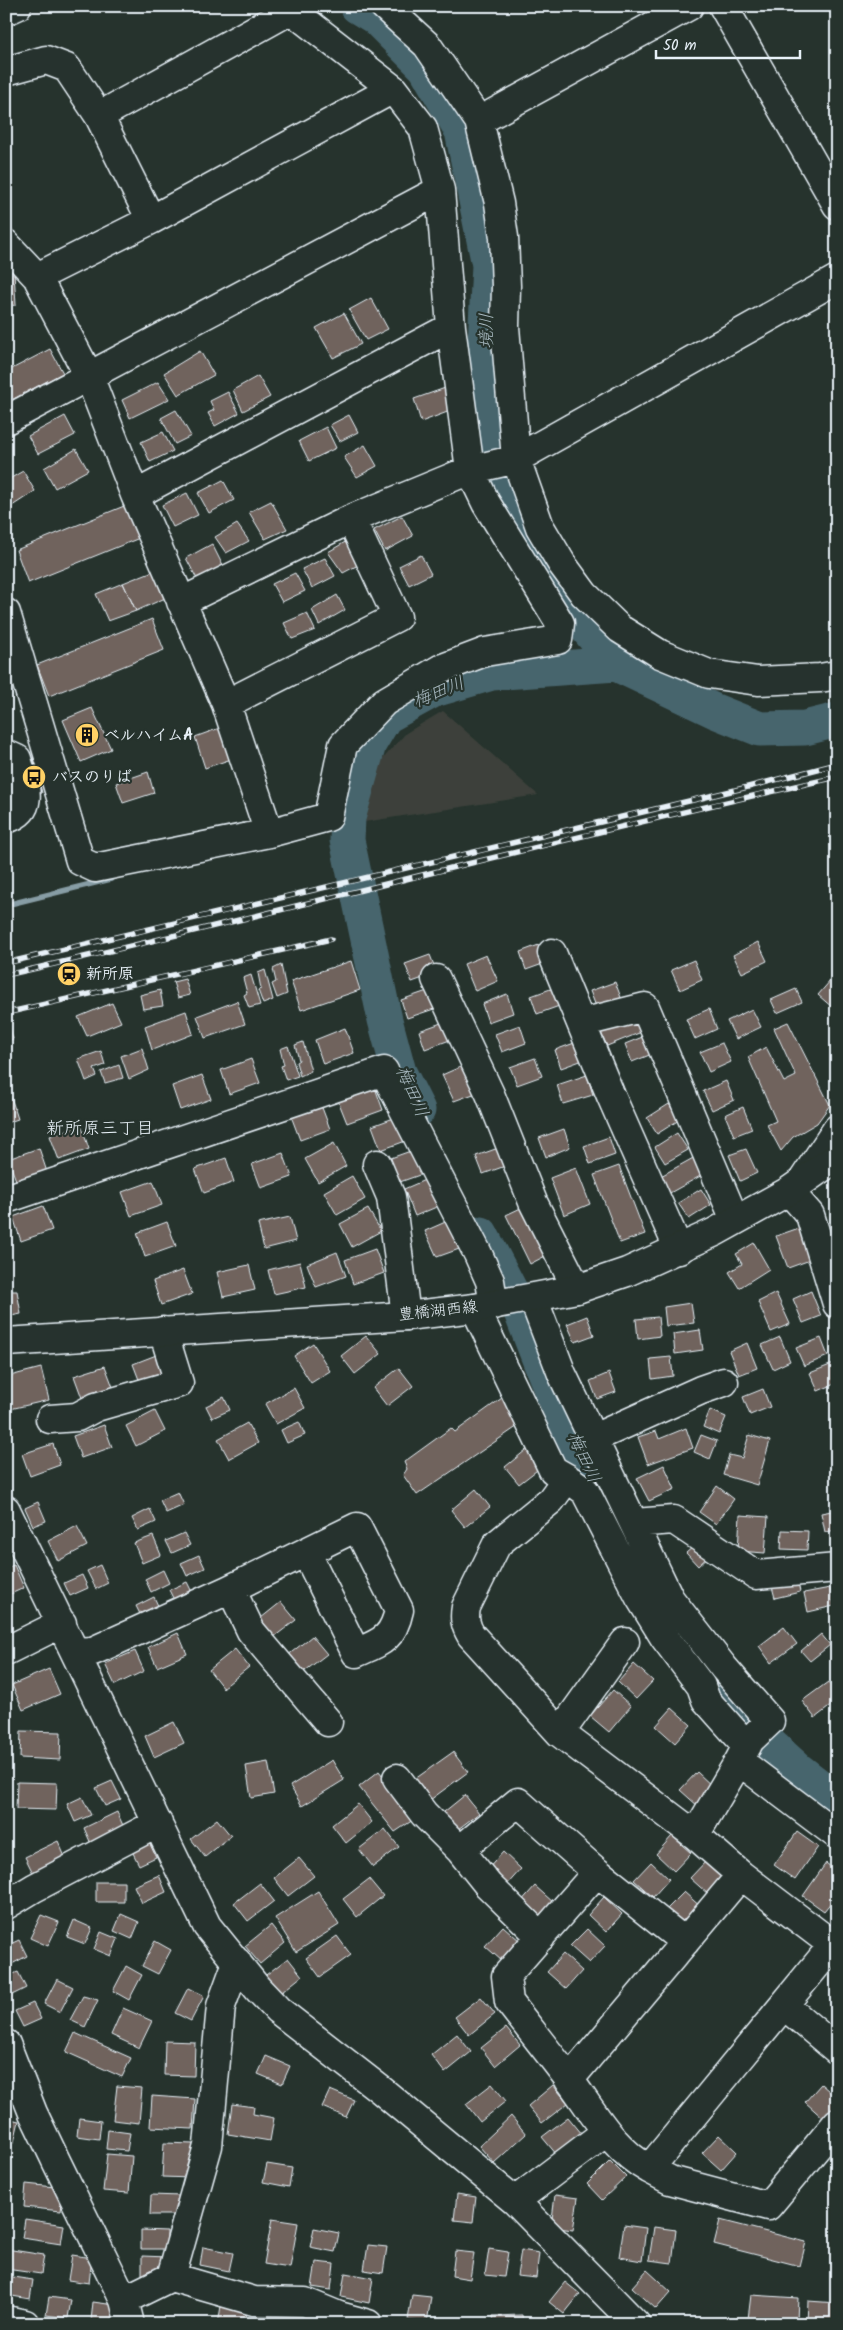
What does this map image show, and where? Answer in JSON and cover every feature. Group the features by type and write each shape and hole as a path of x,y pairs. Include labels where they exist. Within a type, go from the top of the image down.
{"street":[{"path":"6,11 17,6"},
{"path":"384,6 427,45 479,121 499,203 504,237 505,327 516,459 540,527 562,564 584,594 620,628 660,654 709,674 758,681 820,678 837,675"},
{"path":"479,121 689,6"},
{"path":"723,6 837,205"},
{"path":"6,613 80,861 95,868 269,833 328,817 343,745 384,702 440,669 485,652 558,640 560,623 486,503 470,470 452,327 440,190 423,128 393,89 289,8 98,116"},
{"path":"6,71 46,60 67,68 98,116 152,220"},
{"path":"37,277 152,220 393,89"},
{"path":"6,420 440,190"},
{"path":"6,244 37,277 89,376 135,495 226,704 269,833"},
{"path":"181,602 351,519 470,470 516,459 837,279"},
{"path":"135,495 452,327"},
{"path":"226,704 398,617 351,519"},
{"path":"6,754 17,759 27,799 22,810 6,819"},
{"path":"552,953 679,1250"},
{"path":"436,979 490,1094 533,1202 578,1289"},
{"path":"582,1023 645,1007 735,1220"},
{"path":"6,1199 384,1072 478,1254 490,1281 490,1305 553,1470 585,1490 640,1598 664,1637 701,1686 706,1700 751,1742 837,1835"},
{"path":"837,1129 795,1187 810,1215 837,1304"},
{"name":"豊橋湖西線","path":"6,1342 406,1316 490,1305 578,1289 627,1272 679,1250 795,1187 837,1157"},
{"path":"377,1164 391,1197 406,1316"},
{"path":"530,1298 562,1374 670,1599 751,1742"},
{"path":"50,1419 77,1418 96,1407 179,1383 163,1331"},
{"path":"594,1438 701,1390 724,1382"},
{"path":"567,1478 551,1500 497,1544 466,1607 464,1618 466,1627 471,1635 560,1733 695,1835 741,1875 835,1947 649,2169"},
{"path":"6,1510 207,1926 258,1989 278,2010 381,2090 515,2201 636,2324"},
{"path":"634,1523 674,1520 756,1575 837,1568"},
{"path":"76,1652 93,1650 306,1552"},
{"path":"231,1588 251,1631 328,1722"},
{"path":"6,1651 62,1623"},
{"path":"560,1733 625,1642"},
{"path":"695,1835 751,1742"},
{"path":"397,1778 424,1814 460,1850 488,1885 541,1937"},
{"path":"460,1850 518,1802 597,1872 685,1942"},
{"path":"6,1905 34,1888 158,1822"},
{"path":"597,1872 506,1976 509,2002 606,2132 632,2160 670,2180 768,2206 837,2123"},
{"path":"569,2080 741,1875"},
{"path":"6,2044 12,2075 57,2163 128,2318 171,2277 208,2146 220,2006 237,1962"},
{"path":"784,2006 837,2050"},
{"path":"515,2201 606,2132"},
{"path":"171,2277 254,2301 305,2302 339,2316 368,2324"},
{"path":"6,2320 25,2324"}],"shaded area":[{"path":"443,711 538,795 364,822 373,772 380,762 406,733"}],"building":[{"path":"6,272 14,272 16,305 6,306"},
{"path":"371,298 388,329 366,340 349,310"},
{"path":"344,313 361,344 333,358 316,328"},
{"path":"50,349 63,373 6,403 6,372"},
{"path":"200,351 214,375 178,395 164,373"},
{"path":"258,376 270,397 243,411 233,390"},
{"path":"158,382 169,399 130,418 122,400"},
{"path":"451,386 458,408 421,422 414,399"},
{"path":"228,392 239,413 215,426 208,413 214,410 210,401"},
{"path":"176,410 191,436 175,444 161,418"},
{"path":"349,415 358,432 340,441 330,425"},
{"path":"65,416 75,435 38,454 28,436"},
{"path":"326,427 336,448 309,461 299,441"},
{"path":"163,432 173,451 150,462 141,442"},
{"path":"365,445 377,466 357,477 344,457"},
{"path":"76,449 88,470 55,488 44,468"},
{"path":"23,471 35,491 6,510 6,481"},
{"path":"223,480 234,500 209,513 198,493"},
{"path":"187,493 198,515 173,527 162,505"},
{"path":"271,501 287,529 265,539 249,512"},
{"path":"134,502 147,535 28,583 16,550"},
{"path":"402,516 413,536 385,551 374,530"},
{"path":"237,524 249,541 226,553 215,537"},
{"path":"347,541 360,564 343,573 328,552"},
{"path":"212,544 223,566 197,579 186,558"},
{"path":"421,555 431,574 409,585 399,566"},
{"path":"325,558 335,576 312,588 302,569"},
{"path":"158,569 172,595 136,611 123,583"},
{"path":"295,573 305,591 282,602 272,584"},
{"path":"123,583 136,611 108,621 96,594"},
{"path":"337,595 345,610 319,625 312,610"},
{"path":"307,613 315,630 292,639 284,623"},
{"path":"152,619 164,650 49,696 37,665"},
{"name":"ベルハイムA","path":"92,708 111,749 81,762 63,720"},
{"path":"228,725 240,756 205,768 195,737"},
{"name":"バスのりば","path":"33,758 42,793 34,795 25,761"},
{"path":"148,772 154,793 123,803 116,783"},
{"path":"758,942 767,961 742,973 733,955"},
{"path":"544,943 551,961 526,970 520,952"},
{"path":"430,955 437,973 412,982 405,964"},
{"path":"486,955 498,981 475,991 464,964"},
{"path":"694,960 702,980 680,990 671,970"},
{"path":"351,961 360,990 301,1010 291,981"},
{"path":"281,965 287,994 277,998 272,984 276,982 273,969"},
{"path":"265,970 273,1000 263,1004 258,990 261,989 258,973"},
{"path":"837,973 837,1004 833,1008 818,995"},
{"path":"251,975 260,1005 249,1008 244,995 247,993 243,978"},
{"path":"185,979 190,995 178,998 173,982"},
{"path":"615,982 622,1000 597,1009 590,991"},
{"path":"556,987 562,1005 537,1014 531,996"},
{"path":"433,989 440,1007 407,1018 401,1000"},
{"path":"796,989 802,1002 777,1013 771,1000"},
{"path":"160,990 163,1006 143,1009 140,995"},
{"path":"507,994 513,1013 488,1022 482,1004"},
{"path":"237,1001 245,1024 205,1038 197,1016"},
{"path":"112,1003 121,1022 87,1036 78,1017"},
{"path":"709,1009 717,1029 695,1039 686,1019"},
{"path":"752,1009 761,1027 736,1039 727,1021"},
{"path":"186,1011 193,1034 152,1050 145,1026"},
{"path":"637,1013 644,1031 607,1046 599,1028"},
{"path":"6,1014 13,1039 6,1041"},
{"path":"444,1022 450,1040 425,1049 419,1031"},
{"path":"788,1022 830,1105 817,1123 793,1137 781,1151 767,1125 776,1121 748,1057 766,1047 784,1082 796,1076 774,1028"},
{"path":"520,1025 526,1043 502,1052 495,1034"},
{"path":"345,1028 354,1053 323,1064 315,1040"},
{"path":"650,1034 657,1052 632,1062 625,1044"},
{"path":"580,1041 586,1059 561,1068 555,1050"},
{"path":"303,1042 311,1071 300,1076 296,1062 299,1060 295,1045"},
{"path":"722,1043 731,1062 709,1072 700,1052"},
{"path":"288,1046 298,1076 286,1080 281,1066 284,1065 280,1049"},
{"path":"142,1048 149,1070 129,1079 121,1056"},
{"path":"101,1051 105,1065 94,1069 97,1076 86,1081 78,1059"},
{"path":"535,1058 542,1076 517,1085 510,1067"},
{"path":"251,1059 260,1083 229,1094 221,1070"},
{"path":"467,1064 479,1092 454,1101 442,1075"},
{"path":"119,1065 123,1078 105,1083 101,1072"},
{"path":"202,1075 211,1099 180,1110 172,1086"},
{"path":"587,1075 593,1095 563,1104 557,1085"},
{"path":"726,1081 734,1100 712,1110 703,1091"},
{"path":"374,1085 383,1110 347,1123 337,1098"},
{"path":"10,1094 18,1119 6,1123 6,1095"},
{"path":"669,1104 679,1120 657,1134 647,1118"},
{"path":"321,1105 330,1129 300,1140 291,1116"},
{"path":"743,1107 752,1129 734,1136 725,1115"},
{"path":"402,1115 411,1139 381,1150 372,1126"},
{"path":"81,1125 89,1149 59,1160 50,1136"},
{"path":"564,1129 570,1147 546,1157 539,1138"},
{"path":"677,1133 688,1150 665,1163 655,1147"},
{"path":"609,1137 615,1155 590,1164 584,1146"},
{"path":"334,1143 346,1166 318,1182 305,1159"},
{"path":"501,1147 508,1165 483,1174 476,1156"},
{"path":"39,1148 47,1172 17,1183 8,1159"},
{"path":"419,1148 428,1172 397,1183 388,1159"},
{"path":"746,1149 757,1173 740,1181 729,1155"},
{"path":"283,1153 292,1177 261,1188 252,1164"},
{"path":"695,1157 704,1174 668,1194 659,1177"},
{"path":"226,1158 234,1182 204,1193 195,1169"},
{"path":"619,1166 645,1234 620,1243 594,1175"},
{"path":"576,1168 590,1204 564,1215 550,1178"},
{"path":"352,1176 365,1199 337,1215 324,1192"},
{"path":"434,1176 446,1203 415,1216 404,1189"},
{"path":"153,1181 162,1205 131,1216 122,1192"},
{"path":"701,1189 711,1205 689,1219 678,1203"},
{"path":"527,1205 551,1253 530,1264 506,1215"},
{"path":"43,1206 52,1230 21,1241 13,1217"},
{"path":"368,1209 381,1231 352,1247 340,1224"},
{"path":"290,1217 296,1241 264,1249 258,1224"},
{"path":"450,1220 462,1248 437,1257 425,1231"},
{"path":"167,1222 176,1246 145,1257 137,1233"},
{"path":"799,1228 810,1260 788,1268 776,1236"},
{"path":"754,1243 769,1269 739,1288 729,1272 742,1264 736,1254"},
{"path":"375,1249 384,1273 353,1284 345,1260"},
{"path":"337,1252 346,1276 316,1287 307,1264"},
{"path":"300,1262 306,1287 274,1294 268,1270"},
{"path":"249,1265 255,1290 223,1297 217,1272"},
{"path":"183,1270 192,1294 161,1305 153,1281"},
{"path":"6,1291 17,1291 21,1314 6,1317"},
{"path":"811,1291 821,1316 803,1323 793,1299"},
{"path":"776,1293 790,1324 771,1332 758,1302"},
{"path":"691,1303 694,1323 666,1326 664,1307"},
{"path":"587,1316 594,1335 575,1342 567,1324"},
{"path":"658,1317 660,1336 638,1339 636,1319"},
{"path":"700,1330 703,1350 675,1354 673,1334"},
{"path":"366,1336 381,1354 355,1374 341,1356"},
{"path":"780,1337 790,1361 773,1369 762,1345"},
{"path":"821,1338 828,1356 804,1366 796,1348"},
{"path":"313,1343 330,1371 311,1383 294,1356"},
{"path":"747,1343 757,1368 739,1375 729,1351"},
{"path":"164,1352 172,1373 141,1385 133,1364"},
{"path":"671,1357 673,1376 652,1379 650,1359"},
{"path":"835,1363 837,1383 818,1391 810,1373"},
{"path":"105,1366 113,1387 82,1398 74,1376"},
{"path":"41,1368 49,1400 6,1410 6,1377"},
{"path":"399,1368 413,1386 387,1406 373,1388"},
{"path":"609,1373 616,1392 597,1399 590,1381"},
{"path":"294,1388 305,1408 276,1424 265,1404"},
{"path":"763,1389 770,1407 750,1415 743,1397"},
{"path":"224,1397 230,1410 212,1418 206,1406"},
{"path":"502,1398 521,1424 417,1495 403,1475 407,1469 404,1462 451,1428 455,1432"},
{"path":"710,1410 726,1417 719,1434 703,1427"},
{"path":"155,1411 165,1431 136,1446 126,1426"},
{"path":"299,1422 305,1435 287,1443 281,1430"},
{"path":"247,1423 258,1443 229,1459 218,1439"},
{"path":"104,1425 112,1447 81,1458 73,1436"},
{"path":"686,1428 693,1448 648,1464 638,1437 656,1431 659,1439"},
{"path":"701,1435 717,1441 710,1459 694,1452"},
{"path":"749,1435 770,1441 757,1485 723,1475 729,1455 742,1458"},
{"path":"53,1444 60,1465 30,1476 22,1454"},
{"path":"531,1446 545,1464 519,1484 505,1467"},
{"path":"664,1465 675,1489 649,1501 637,1478"},
{"path":"717,1486 734,1499 716,1524 699,1512"},
{"path":"476,1489 490,1507 465,1527 451,1510"},
{"path":"178,1492 184,1505 166,1513 160,1500"},
{"path":"38,1502 46,1521 33,1526 25,1508"},
{"path":"150,1509 156,1522 138,1530 132,1518"},
{"path":"837,1510 837,1530 825,1532 821,1513"},
{"path":"740,1515 768,1517 765,1553 738,1551"},
{"path":"77,1526 87,1546 58,1561 48,1541"},
{"path":"782,1530 808,1531 807,1550 781,1549"},
{"path":"184,1533 190,1545 172,1553 166,1541"},
{"path":"153,1536 161,1555 142,1563 134,1543"},
{"path":"700,1541 712,1553 698,1566 686,1553"},
{"path":"199,1555 205,1568 187,1576 181,1563"},
{"path":"14,1565 24,1588 6,1596 6,1568"},
{"path":"100,1565 108,1583 96,1589 87,1571"},
{"path":"163,1570 169,1583 151,1592 145,1579"},
{"path":"796,1573 800,1592 775,1598 770,1579"},
{"path":"82,1575 88,1588 70,1596 64,1583"},
{"path":"187,1582 193,1594 175,1602 169,1590"},
{"path":"830,1588 834,1606 808,1612 804,1593"},
{"path":"154,1597 160,1610 142,1618 136,1606"},
{"path":"281,1602 296,1620 270,1640 256,1622"},
{"path":"784,1627 797,1644 771,1663 759,1646"},
{"path":"178,1633 187,1654 157,1667 148,1647"},
{"path":"821,1634 830,1645 810,1661 801,1651"},
{"path":"312,1636 327,1654 301,1674 287,1656"},
{"path":"235,1649 249,1667 223,1688 209,1670"},
{"path":"135,1651 144,1671 115,1685 105,1664"},
{"path":"634,1664 653,1681 636,1699 618,1682"},
{"path":"49,1669 60,1694 23,1710 12,1685"},
{"path":"828,1682 837,1693 837,1701 815,1718 802,1701"},
{"path":"613,1690 631,1706 609,1732 590,1716"},
{"path":"672,1708 691,1725 675,1743 656,1726"},
{"path":"174,1722 184,1743 154,1757 145,1736"},
{"path":"21,1731 61,1732 60,1760 20,1758"},
{"path":"453,1752 468,1772 430,1800 415,1779"},
{"path":"332,1760 344,1780 302,1806 290,1786"},
{"path":"268,1762 274,1794 251,1798 246,1766"},
{"path":"379,1771 416,1818 395,1832 359,1787"},
{"path":"697,1772 715,1789 699,1807 680,1790"},
{"path":"112,1781 121,1799 105,1806 96,1788"},
{"path":"17,1782 57,1783 56,1810 16,1809"},
{"path":"465,1795 479,1813 453,1833 439,1816"},
{"path":"82,1797 91,1815 75,1822 67,1804"},
{"path":"358,1804 372,1822 346,1843 332,1825"},
{"path":"117,1812 125,1830 92,1846 84,1828"},
{"path":"217,1819 231,1836 205,1857 191,1839"},
{"path":"385,1829 399,1847 373,1867 359,1849"},
{"path":"797,1832 818,1847 795,1880 774,1865"},
{"path":"672,1836 691,1853 674,1871 656,1854"},
{"path":"148,1840 156,1857 139,1865 131,1849"},
{"path":"58,1841 66,1859 34,1875 25,1857"},
{"path":"503,1852 521,1869 505,1887 487,1870"},
{"path":"299,1858 314,1876 288,1896 274,1878"},
{"path":"707,1860 725,1877 709,1895 690,1878"},
{"path":"651,1862 669,1879 653,1897 634,1880"},
{"path":"826,1863 837,1872 837,1895 824,1911 803,1896"},
{"path":"159,1875 166,1892 142,1903 134,1886"},
{"path":"369,1879 383,1896 357,1917 343,1899"},
{"path":"96,1882 124,1882 124,1902 96,1902"},
{"path":"260,1883 274,1901 248,1921 234,1903"},
{"path":"535,1886 554,1903 537,1921 519,1904"},
{"path":"318,1891 339,1925 296,1952 275,1918"},
{"path":"684,1892 702,1908 686,1926 667,1909"},
{"path":"604,1897 622,1914 606,1932 588,1915"},
{"path":"121,1914 139,1922 132,1939 114,1931"},
{"path":"41,1915 59,1922 48,1946 30,1938"},
{"path":"74,1920 92,1928 85,1944 67,1937"},
{"path":"271,1925 285,1943 260,1964 245,1946"},
{"path":"503,1926 520,1941 502,1961 485,1946"},
{"path":"587,1929 605,1946 589,1963 570,1946"},
{"path":"101,1932 118,1939 111,1956 94,1949"},
{"path":"337,1936 351,1955 320,1977 306,1958"},
{"path":"19,1940 27,1956 10,1965 6,1958 6,1946"},
{"path":"155,1941 171,1950 158,1974 142,1966"},
{"path":"563,1954 582,1971 566,1989 547,1972"},
{"path":"288,1958 302,1976 277,1996 262,1978"},
{"path":"126,1966 142,1975 129,2000 113,1991"},
{"path":"18,1972 26,1988 8,1997 6,1977"},
{"path":"57,1979 73,1987 60,2012 44,2004"},
{"path":"188,1988 204,1996 191,2021 175,2013"},
{"path":"83,1996 98,2000 85,2027 70,2020"},
{"path":"481,1997 495,2014 469,2035 455,2017"},
{"path":"33,2003 41,2019 23,2027 15,2011"},
{"path":"123,2008 152,2021 139,2048 111,2035"},
{"path":"506,2028 520,2045 495,2066 481,2048"},
{"path":"75,2033 131,2058 122,2077 66,2052"},
{"path":"457,2034 471,2052 445,2073 431,2055"},
{"path":"165,2041 195,2042 194,2076 164,2075"},
{"path":"266,2056 290,2066 282,2084 258,2074"},
{"path":"492,2084 506,2101 480,2122 466,2104"},
{"path":"821,2084 837,2098 837,2104 824,2119 805,2102"},
{"path":"553,2085 568,2103 542,2123 528,2106"},
{"path":"117,2086 142,2088 139,2123 113,2120"},
{"path":"330,2090 354,2100 346,2117 322,2107"},
{"path":"152,2096 195,2099 193,2129 150,2127"},
{"path":"232,2104 254,2107 253,2114 274,2118 270,2141 228,2134"},
{"path":"511,2116 526,2134 494,2163 479,2146"},
{"path":"568,2117 582,2134 557,2155 542,2137"},
{"path":"6,2118 19,2121 14,2142 6,2140"},
{"path":"79,2118 101,2121 99,2139 77,2136"},
{"path":"108,2130 130,2133 127,2151 106,2149"},
{"path":"719,2135 737,2152 721,2170 702,2153"},
{"path":"164,2143 193,2144 192,2178 162,2177"},
{"path":"837,2147 837,2168 828,2152"},
{"path":"107,2154 132,2156 129,2193 103,2191"},
{"path":"610,2161 626,2177 602,2200 587,2184"},
{"path":"267,2164 292,2168 289,2187 263,2182"},
{"path":"26,2184 64,2188 61,2211 24,2207"},
{"path":"457,2194 476,2197 473,2222 454,2220"},
{"path":"151,2195 181,2196 180,2215 150,2215"},
{"path":"555,2195 578,2198 573,2230 551,2227"},
{"path":"25,2219 64,2225 61,2244 22,2238"},
{"path":"272,2219 298,2223 290,2268 264,2264"},
{"path":"720,2220 806,2242 800,2266 714,2244"},
{"path":"624,2225 646,2228 642,2261 619,2257"},
{"path":"654,2227 676,2230 672,2263 649,2260"},
{"path":"314,2228 339,2233 335,2252 310,2247"},
{"path":"141,2230 167,2231 167,2249 141,2249"},
{"path":"368,2245 387,2247 383,2273 364,2270"},
{"path":"203,2247 233,2253 229,2271 200,2265"},
{"path":"6,2249 44,2255 41,2274 6,2269"},
{"path":"489,2249 508,2252 504,2277 485,2275"},
{"path":"521,2250 539,2253 536,2278 517,2276"},
{"path":"455,2251 474,2253 470,2279 452,2276"},
{"path":"72,2255 92,2258 89,2283 68,2280"},
{"path":"142,2256 168,2257 168,2275 142,2275"},
{"path":"316,2262 334,2264 331,2290 312,2287"},
{"path":"647,2270 671,2292 656,2309 632,2287"},
{"path":"345,2273 373,2278 369,2303 341,2297"},
{"path":"6,2276 33,2280 30,2299 6,2295"},
{"path":"565,2282 580,2294 564,2314 549,2302"},
{"path":"412,2295 431,2297 427,2323 408,2320"},
{"path":"751,2295 798,2298 797,2321 748,2319"},
{"path":"49,2297 71,2300 68,2318 46,2315"},
{"path":"808,2301 837,2303 837,2324 807,2324"},
{"path":"93,2302 115,2305 112,2324 91,2321"},
{"path":"221,2306 246,2311 244,2324 218,2324"},
{"path":"522,2315 523,2324 494,2324 493,2316"},
{"path":"454,2320 472,2323 472,2324 453,2324"}],"waterway":[{"name":"境川","path":"357,6 375,17 426,68 462,131 489,265 485,344 501,474 516,517 537,561 556,590 616,664"},
{"name":"梅田川","path":"418,1110 399,1072 385,1020 347,840 348,818 369,744 385,717 434,690 492,673 616,664 715,711 760,729 805,728 837,720"},
{"path":"335,821 348,818"},
{"path":"6,905 111,879"},
{"name":"梅田川","path":"481,1234 519,1307 550,1387 615,1525"},
{"name":"梅田川","path":"685,1645 745,1722 797,1769 837,1800"}],"railway":[{"path":"6,963 748,787 837,764"},
{"path":"6,975 733,800 837,777"},
{"path":"6,1013 331,939"}],"place":[{"name":"ベルハイムA","path":"87,735"},
{"name":"バスのりば","path":"34,777"},
{"name":"新所原","path":"69,974"}],"district":[{"name":"新所原三丁目","path":"100,1129"}]}
